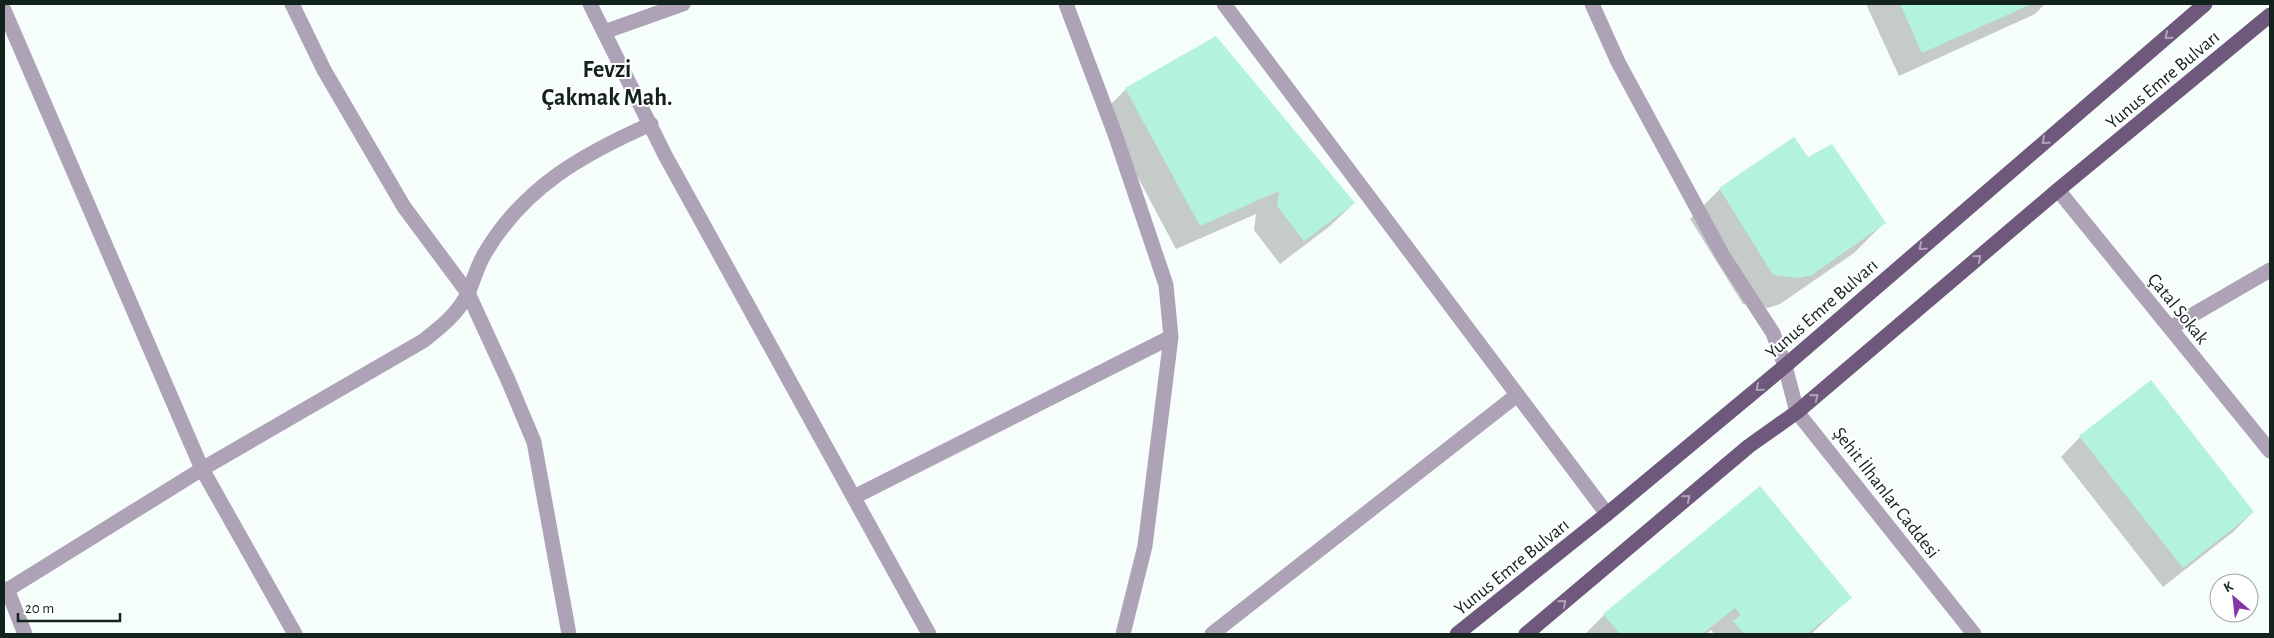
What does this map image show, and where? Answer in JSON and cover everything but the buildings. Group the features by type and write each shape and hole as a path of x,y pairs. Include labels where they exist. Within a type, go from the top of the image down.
{"main road":[{"name":"Yunus Emre Bulvarı","path":"1457,634 1607,514 1785,366 2206,4"},
{"name":"Yunus Emre Bulvarı","path":"1526,634 1749,446 1797,412 2058,190 2270,15"}],"street":[{"path":"292,4 324,70 395,191 468,294 508,380 534,442 569,634"},
{"path":"590,4 665,155 930,634"},
{"path":"604,32 683,4"},
{"path":"1066,4 1115,134 1166,285 1171,337 1145,546 1123,634"},
{"path":"1224,4 1607,514"},
{"name":"Şehit İlhanlar Caddesi","path":"1592,4 1618,62 1723,256 1773,333 1785,366 1797,412 1974,634"},
{"path":"4,10 202,469 295,634"},
{"path":"25,634 6,590 202,469 423,341 448,322 468,294 484,253 505,224 531,196 568,165 601,146 650,124"},
{"name":"Çatal Sokak","path":"2058,190 2270,451"},
{"path":"2170,328 2270,270"},
{"path":"854,497 1171,337"},
{"path":"1212,634 1517,395"}],"district":[{"name":"Fevzi Çakmak Mah.","path":"607,83"}]}
